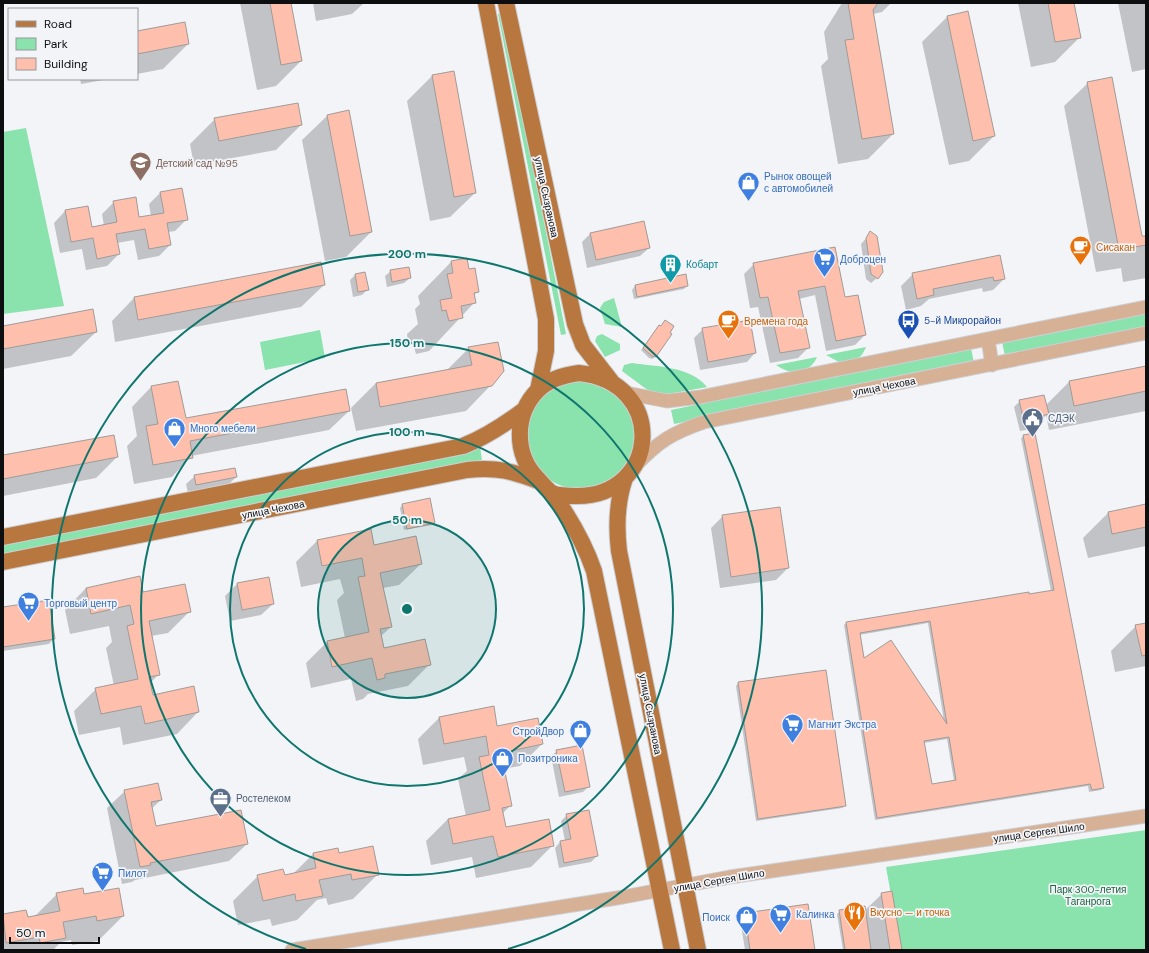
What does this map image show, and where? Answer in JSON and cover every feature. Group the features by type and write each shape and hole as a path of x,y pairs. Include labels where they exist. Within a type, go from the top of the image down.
{"main road":[{"path":"486,3 546,319 546,352 538,390"},
{"name":"улица Сызранова","path":"506,3 575,324 583,345 611,381"},
{"path":"3,537 463,446 489,435 524,410 538,390 553,380 566,375 580,373 596,375 611,381 626,393 636,407 642,422 642,449 635,466 626,478 612,489 594,495 575,497 547,488"},
{"path":"524,410 519,436 522,455 530,471 547,488 578,532 588,552 594,571 672,950"},
{"name":"улица Чехова","path":"3,562 467,470 489,468 511,471 547,488"},
{"name":"улица Сызранова","path":"626,478 620,492 618,512 617,534 619,551 698,950"}],"street":[{"path":"626,393 667,401 700,397 1146,308"},
{"name":"улица Чехова","path":"635,466 664,438 704,422 1146,333"},
{"path":"988,339 992,365"},
{"name":"улица Сергея Шило","path":"292,950 686,885 1146,816"}],"green space":[{"path":"503,13 566,334 561,335 498,14"},
{"path":"26,128 64,306 3,314 3,132"},
{"path":"614,298 622,327 605,324 600,308 604,302"},
{"path":"1146,313 1146,328 1005,356 1002,342"},
{"path":"320,330 325,358 265,370 260,342"},
{"path":"602,334 620,344 620,350 605,357 595,341 597,336"},
{"path":"866,347 859,358 852,360 839,362 826,355"},
{"path":"971,348 974,363 674,424 671,410"},
{"path":"817,357 814,363 799,372 788,371 776,365"},
{"path":"632,363 683,371 700,380 707,387 663,395 653,394 622,371 624,365"},
{"path":"580,381 601,385 618,397 630,414 634,435 630,456 618,473 601,485 580,489 559,485 542,473 530,456 526,435 530,414 542,397 559,385"},
{"path":"480,447 482,460 3,556 3,542"},
{"name":"Парк 300-летия Таганрога","path":"1146,830 1146,950 901,950 886,867"}],"building":[{"path":"270,3 291,3 302,61 281,65"},
{"path":"848,3 878,3 873,10 894,134 862,139 845,40 854,39"},
{"path":"1048,3 1074,3 1081,38 1055,42"},
{"path":"968,11 995,136 973,141 947,16"},
{"path":"185,22 189,44 138,54 138,31"},
{"path":"454,71 476,193 454,197 432,75"},
{"path":"1112,77 1142,236 1146,236 1146,245 1119,250 1087,82"},
{"path":"298,103 302,125 219,141 214,118"},
{"path":"349,110 372,232 350,236 327,115"},
{"path":"182,188 188,220 167,223 171,245 149,249 145,229 116,234 120,254 97,259 93,238 71,242 65,210 88,206 92,227 117,222 113,201 136,197 139,217 164,213 160,192"},
{"path":"644,221 650,248 596,260 590,233"},
{"path":"870,231 877,236 883,272 878,279 871,274 866,238"},
{"path":"835,247 845,297 858,295 866,335 836,341 825,286 798,291 810,348 780,353 768,297 760,298 753,263"},
{"path":"1000,255 1005,279 994,281 993,277 933,289 934,295 917,299 912,273"},
{"path":"467,258 469,269 475,268 479,292 474,293 476,303 461,306 463,318 449,321 446,310 442,311 440,300 452,298 447,274 453,273 451,261"},
{"path":"321,262 325,285 138,320 134,297"},
{"path":"409,267 411,278 392,282 390,270"},
{"path":"365,272 369,290 358,292 355,274"},
{"name":"Кобарт","path":"686,274 688,286 637,297 635,285"},
{"path":"93,309 97,332 3,349 3,326"},
{"path":"665,320 674,326 670,333 672,334 656,357 652,356 643,348 659,325 661,326"},
{"name":"Времена года","path":"750,320 756,353 708,362 702,328"},
{"path":"498,342 504,371 492,386 380,407 376,383 472,365 468,347"},
{"path":"1146,366 1146,391 1074,406 1069,381"},
{"path":"178,381 186,418 346,389 350,411 190,441 193,458 153,465 146,426 158,424 151,386"},
{"path":"1044,395 1049,414 1041,416 1043,422 1025,426 1019,400"},
{"path":"1035,433 1104,788 1092,790 1090,784 877,818 846,622 1029,592 1029,594 1054,590 1023,435","holes":["930,621 947,724 891,640 864,658 860,633","949,737 956,780 932,784 924,741"]},
{"path":"114,435 118,457 3,479 3,455"},
{"path":"235,468 237,477 196,485 194,475"},
{"path":"430,498 435,523 407,529 402,504"},
{"path":"1146,504 1146,527 1112,534 1108,512"},
{"path":"780,507 789,568 731,577 722,515"},
{"path":"371,529 374,545 416,536 422,564 380,573 392,627 380,629 384,648 425,639 431,665 385,674 385,678 377,680 372,658 332,667 327,641 369,632 358,577 365,576 362,558 322,566 317,540"},
{"path":"140,576 143,592 185,584 191,612 149,621 160,675 149,677 153,695 194,686 199,712 145,724 141,706 101,714 95,688 138,679 127,626 134,624 130,605 91,614 86,588"},
{"path":"269,577 274,604 242,610 237,583"},
{"name":"Торговый центр","path":"49,600 55,639 3,647 3,607"},
{"path":"1146,623 1146,655 1142,656 1135,625"},
{"name":"Магнит Экстра","path":"826,670 846,806 758,819 738,682"},
{"path":"494,706 497,726 538,718 543,744 501,753 512,806 502,808 506,827 549,819 554,846 498,857 493,836 453,844 448,819 490,810 479,757 489,755 486,736 444,744 439,717"},
{"path":"582,745 590,787 565,792 556,750"},
{"name":"Ростелеком","path":"158,783 162,800 151,802 156,826 241,810 248,844 150,863 151,865 140,867 124,790"},
{"path":"589,810 598,856 564,863 560,841 571,839 566,814"},
{"path":"373,846 379,875 352,880 351,874 319,880 323,896 296,901 295,894 263,901 257,875 283,869 285,875 316,868 313,853 338,848 339,853"},
{"path":"83,888 84,894 119,888 124,916 97,921 96,916 63,922 66,938 40,943 39,937 6,943 3,914 26,910 28,917 60,911 56,893"},
{"path":"892,891 902,950 890,950 881,893"},
{"name":"Калинка","path":"808,904 815,950 750,950 745,913"},
{"path":"865,906 871,950 845,950 839,910"}],"place":[{"name":"Детский сад №95","path":"140,182"},
{"name":"Рынок овощей с автомобилей","path":"749,202"},
{"name":"Сисакан","path":"1080,266"},
{"name":"Доброцен","path":"825,278"},
{"name":"Кобарт","path":"670,284"},
{"name":"Времена года","path":"729,340"},
{"name":"5-й Микрорайон","path":"908,340"},
{"name":"СДЭК","path":"1032,438"},
{"name":"Много мебели","path":"175,448"},
{"name":"Торговый центр","path":"28,622"},
{"name":"Магнит Экстра","path":"792,744"},
{"name":"СтройДвор","path":"580,750"},
{"name":"Позитроника","path":"502,778"},
{"name":"Ростелеком","path":"221,818"},
{"name":"Пилот","path":"103,892"},
{"name":"Вкусно — и точка","path":"855,932"},
{"name":"Калинка","path":"780,934"},
{"name":"Поиск","path":"746,936"}]}
